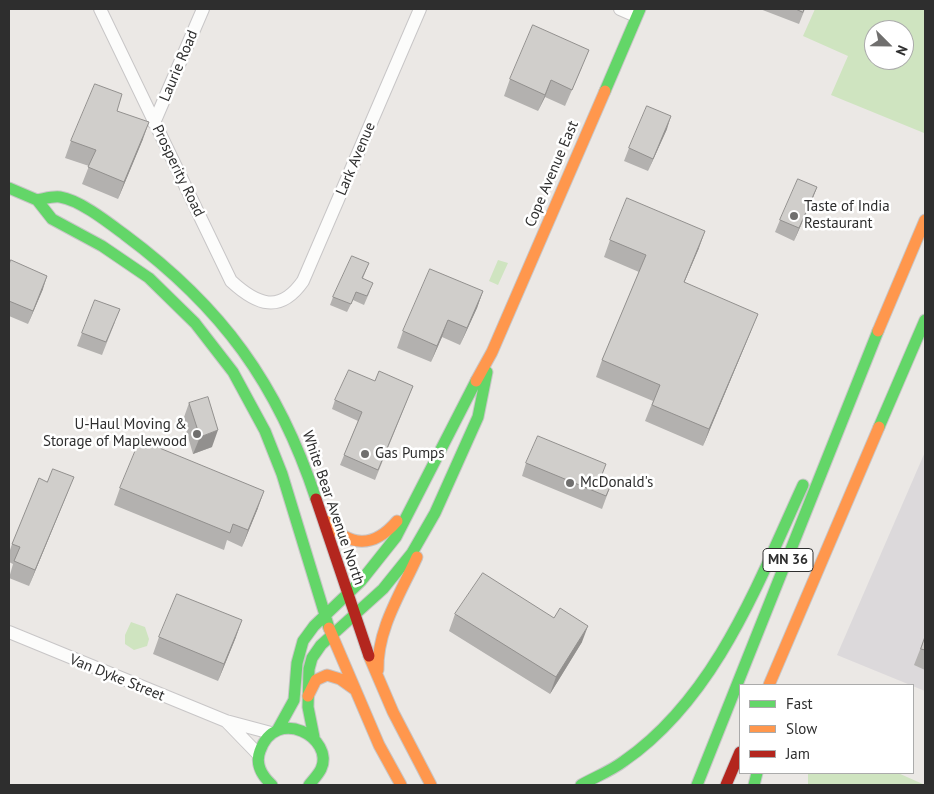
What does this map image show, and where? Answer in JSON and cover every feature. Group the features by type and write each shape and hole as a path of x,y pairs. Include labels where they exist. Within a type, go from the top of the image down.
{"main road":[{"name":"Cope Avenue East","path":"258,754 265,739 275,731 294,700 297,663 301,645 309,632 374,567 396,537 459,411 492,352 638,12"},
{"name":"White Bear Avenue North","path":"9,188 38,200 60,197 99,218 167,267 207,305 245,351 274,398 298,448 354,615 379,680 431,785"},
{"name":"White Bear Avenue North","path":"38,200 52,219 102,246 161,288 195,323 225,359 246,393 273,449 324,616 379,745 401,785"},
{"name":"MN 36","path":"697,785 877,334 925,220"},
{"name":"MN 36","path":"769,684 925,320"},
{"path":"581,785 617,766 642,747 685,707 704,682 735,628 877,334"},
{"name":"Cope Avenue East","path":"313,783 322,763 319,745 314,738 308,697 309,669 312,658 318,649 382,589 401,568 416,547 435,513 478,417 492,352"},
{"path":"322,516 334,530 346,538 365,541 382,537 395,524 435,461"},
{"path":"379,680 376,658 380,640 435,513"},
{"path":"781,684 833,536"},
{"path":"308,697 315,681 325,676 338,677 354,688"},
{"path":"275,731 298,728 314,738"},
{"path":"258,754 258,764 262,774 272,785"},
{"path":"726,785 739,754"}],"street":[{"name":"Prosperity Road","path":"100,9 231,281 246,294 265,303 282,301"},
{"name":"Laurie Road","path":"154,122 203,9"},
{"name":"Lark Avenue","path":"282,301 295,293 303,281 420,9"},
{"path":"620,9 638,12"},
{"name":"Van Dyke Street","path":"9,632 226,721 275,731"},
{"name":"Van Dyke Street","path":"226,721 258,754"}],"shaded area":[{"path":"925,452 925,691 914,686 914,684 908,684 837,655"}],"green space":[{"path":"815,9 925,9 924,133 831,95 848,56 803,36"},
{"path":"498,260 508,263 498,285 489,281"},
{"path":"131,622 145,627 149,639 147,646 134,650 125,644 125,635"},
{"path":"808,774 900,774 925,785 808,785"}],"building":[{"path":"533,25 589,50 572,90 551,80 545,95 510,79"},
{"path":"95,84 122,94 117,111 149,122 124,182 88,167 96,150 71,141"},
{"path":"647,106 671,116 653,159 629,148"},
{"name":"Taste of India Restaurant","path":"798,179 817,187 799,228 780,220"},
{"path":"627,198 705,231 684,282 758,314 709,429 652,405 660,385 602,360 646,255 610,240"},
{"path":"352,256 369,263 362,278 373,283 367,296 356,292 351,304 333,297"},
{"path":"11,260 47,276 33,311 9,301 9,265"},
{"path":"430,269 483,291 467,328 448,320 437,346 403,331"},
{"path":"95,300 120,309 106,342 82,333"},
{"path":"349,370 375,381 379,371 413,386 378,470 344,455 362,412 335,400"},
{"path":"208,397 218,430 200,437 189,403"},
{"path":"538,436 606,464 601,477 612,482 606,496 526,463"},
{"path":"140,440 264,491 248,530 233,524 230,533 120,488"},
{"path":"53,469 74,477 35,570 14,561 20,547 12,544 39,478 47,482"},
{"path":"483,573 554,618 560,608 588,626 556,677 455,614"},
{"path":"177,594 242,620 224,664 159,637"},
{"path":"925,637 925,650 921,649"}],"traffic: fast":[{"path":"605,91 640,9"},
{"path":"9,188 37,200 52,219 102,246 149,278 195,323 233,372 265,431 282,474 329,628"},
{"path":"37,200 60,197 68,199 94,213 159,262 190,290 218,320 243,351 284,419 316,499"},
{"path":"879,427 925,320"},
{"path":"697,785 878,331"},
{"path":"314,737 308,707 309,669 312,658 321,645 383,589 412,553 435,513 478,417 487,372"},
{"path":"278,729 294,700 297,663 303,641 314,626 361,581 396,537 476,381"},
{"path":"581,785 619,765 656,735 684,705 709,671 731,636 751,599 803,485"},
{"path":"272,785 260,770 258,761 260,751 268,737 278,730 290,728 302,731 320,747 323,757 321,769 309,785"},
{"path":"754,785 757,774"}],"traffic: slow":[{"path":"476,381 492,352 605,91"},
{"path":"878,331 925,220"},
{"path":"769,684 879,427"},
{"path":"326,521 344,536 362,541 379,536 397,521"},
{"path":"378,670 381,640 397,598 417,557"},
{"path":"329,628 379,745 401,785"},
{"path":"369,656 393,712 431,785"},
{"path":"308,696 316,680 327,675 340,679 354,689"}],"traffic: jam":[{"path":"316,499 369,656"},
{"path":"726,785 739,754"}],"place":[{"name":"Taste of India Restaurant","path":"794,216"},
{"name":"U-Haul Moving & Storage of Maplewood","path":"197,434"},
{"name":"Gas Pumps","path":"365,454"},
{"name":"McDonald's","path":"570,483"}]}
